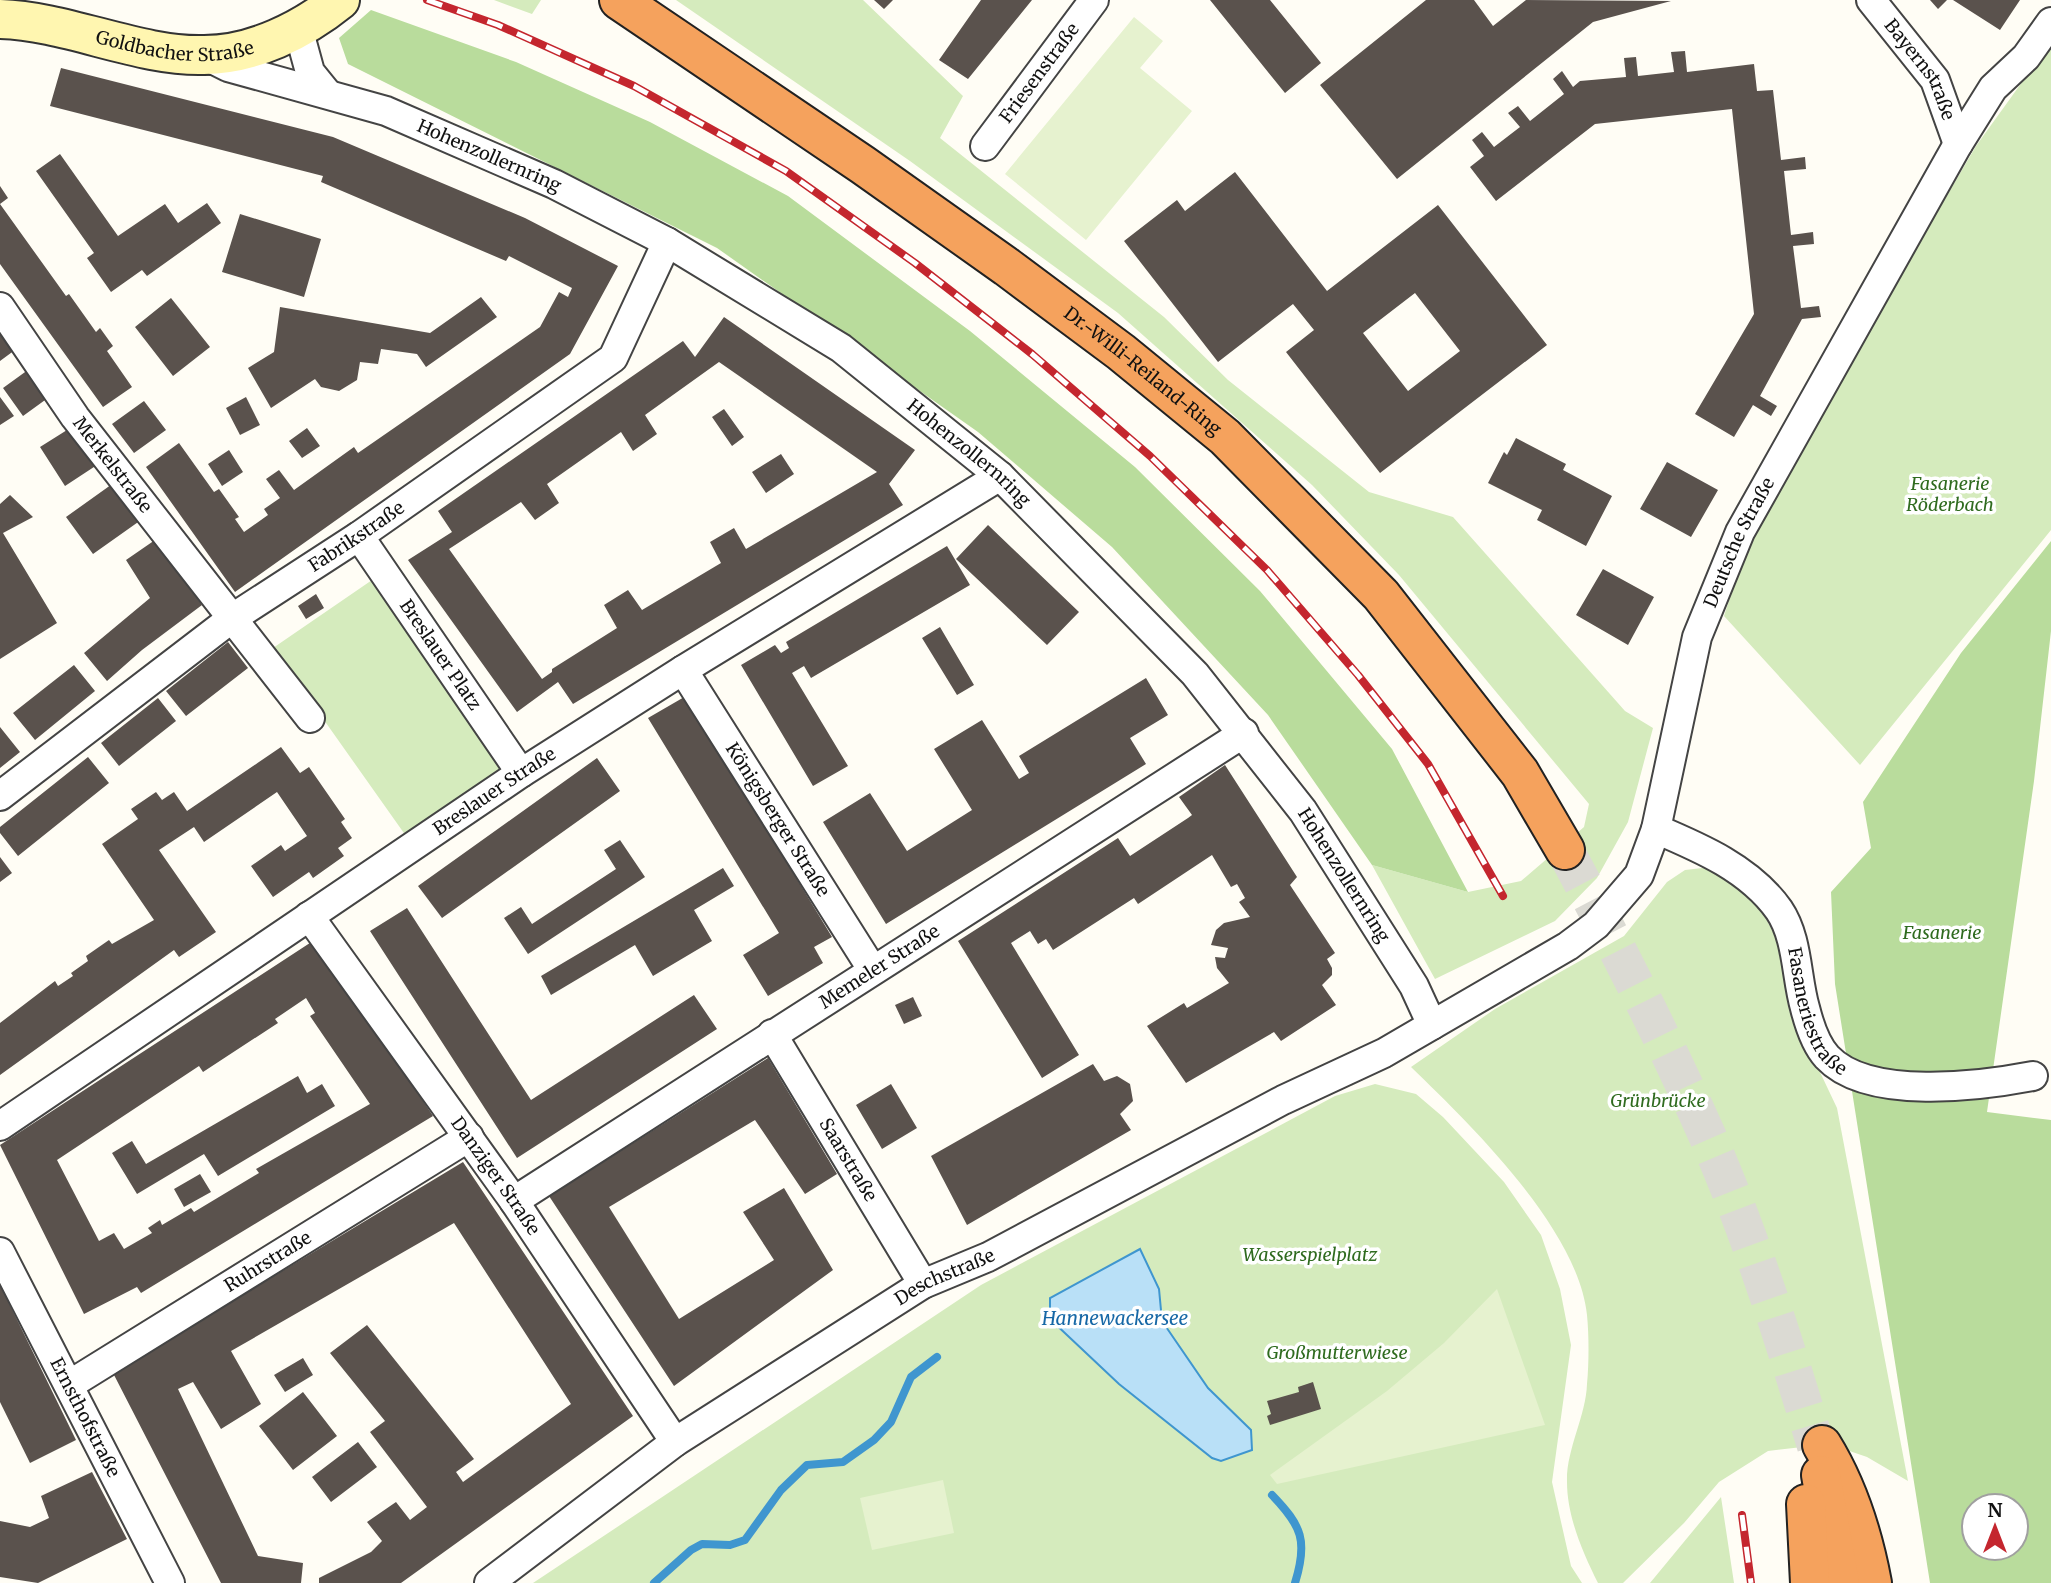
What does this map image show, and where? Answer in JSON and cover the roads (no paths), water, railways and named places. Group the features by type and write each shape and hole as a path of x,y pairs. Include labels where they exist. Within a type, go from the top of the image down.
{"highway":[{"name":"Dr.-Willi-Reiland-Ring","path":"620,0 863,165 1007,267 1121,352 1225,437 1381,595 1520,773 1566,850"},
{"path":"1810,1583 1804,1520 1816,1446"},
{"path":"1816,1446 1840,1583"},
{"path":"1816,1446 1850,1503 1865,1544 1872,1583"}],"main road":[{"name":"Goldbacher Straße","path":"9,17 173,53 206,56 278,40 322,12"}],"street":[{"name":"Friesenstraße","path":"985,146 1094,0"},
{"name":"Bayernstraße","path":"1871,0 1935,80 1958,144"},
{"path":"322,12 310,72 327,93"},
{"name":"Deutsche Straße","path":"1432,1025 1568,946 1596,925 1639,875 1656,829 1697,637 1741,532 1958,144 1993,88 2026,57 2051,22"},
{"name":"Hohenzollernring","path":"206,56 228,67 386,111 456,139 554,184 667,242 841,348 1000,476 1195,674 1303,811 1414,986 1432,1025"},
{"name":"Fabrikstraße","path":"0,796 231,619 359,536 613,358 667,242"},
{"name":"Merkelstraße","path":"0,307 75,416 231,619"},
{"name":"Breslauer Straße","path":"0,1126 521,773 683,670 1000,476"},
{"name":"Breslauer Platz","path":"359,536 521,773"},
{"path":"231,619 310,718"},
{"name":"Königsberger Straße","path":"683,670 873,969"},
{"name":"Memeler Straße","path":"514,1201 1244,733"},
{"name":"Fasaneriestraße","path":"1656,829 1739,870 1779,911 1791,940 1810,1027 1827,1057 1858,1077 1898,1084 1979,1086 2034,1076"},
{"name":"Danziger Straße","path":"309,916 514,1201 675,1442"},
{"name":"Deschstraße","path":"489,1583 675,1442 923,1284 988,1257 1283,1100 1384,1053 1432,1025"},
{"name":"Saarstraße","path":"772,1034 923,1284"},
{"name":"Ruhrstraße","path":"68,1385 469,1137"},
{"name":"Ernsthofstraße","path":"0,1252 170,1583"}],"water":[{"name":"Hannewackersee","path":"1140,1249 1159,1289 1162,1321 1208,1388 1251,1430 1252,1450 1221,1461 1212,1458 1119,1384 1050,1319 1050,1298"}],"waterway":[{"path":"654,1583 691,1550 702,1544 730,1545 745,1540 781,1490 807,1465 843,1462 874,1440 891,1422 911,1377 937,1357"},
{"path":"1272,1495 1290,1516 1300,1535 1301,1556 1295,1583"}],"tunnel":[{"path":"1565,850 1639,991 1707,1135 1766,1289 1816,1446"}],"railway":[{"path":"427,0 498,25 634,86 786,171 915,263 1032,354 1150,456 1267,570 1358,675 1428,764 1503,896"},
{"path":"1742,1515 1751,1583"}],"park label":[{"name":"Fasanerie Röderbach","path":"1950,494"},
{"name":"Fasanerie","path":"1942,933"},
{"name":"Grünbrücke","path":"1658,1101"},
{"name":"Wasserspielplatz","path":"1310,1255"},
{"name":"Großmutterwiese","path":"1337,1353"}]}
